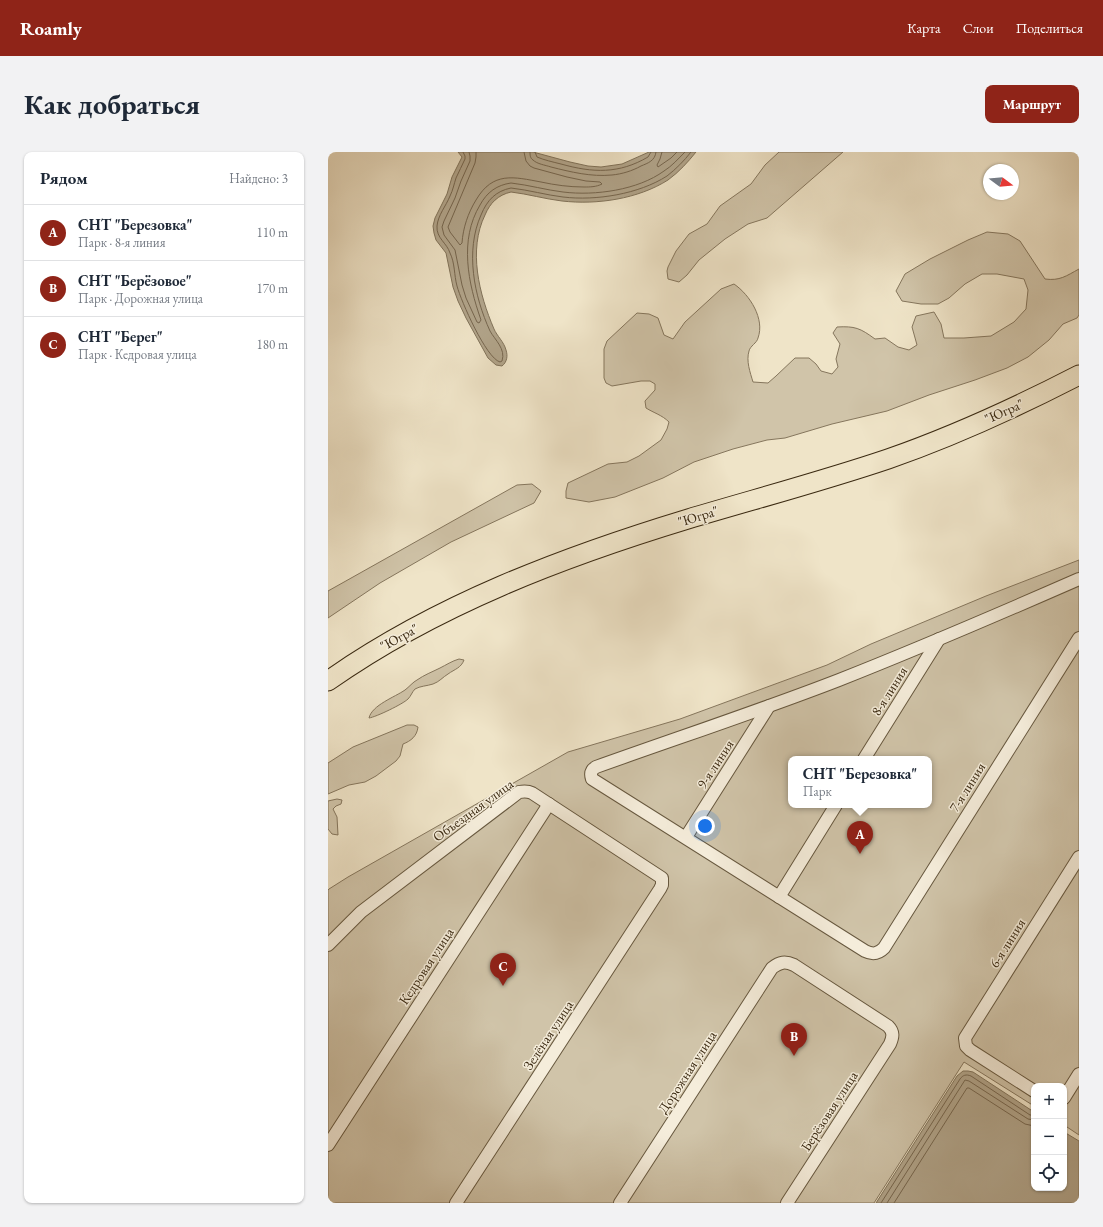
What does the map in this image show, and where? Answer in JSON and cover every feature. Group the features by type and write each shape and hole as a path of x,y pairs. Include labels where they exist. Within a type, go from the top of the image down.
{"highway":[{"name":"\"Югра\"","path":"328,681 379,648 412,629 443,613 523,577 624,540 686,520 849,472 890,458 975,425 1030,400 1079,374"}],"street":[{"path":"834,808 779,897 592,779 591,772 593,769 846,677 939,640 1079,579"},
{"name":"7-я линия","path":"779,897 868,952 875,954 880,952 1079,638"},
{"name":"8-я линия","path":"866,756 939,640"},
{"name":"9-я линия","path":"686,837 769,706"},
{"name":"Объездная улица","path":"328,945 361,912 520,792 532,792 660,875 663,882"},
{"name":"Кедровая улица","path":"328,1145 549,804"},
{"name":"6-я линия","path":"1031,1089 970,1050 966,1046 965,1042 967,1035 1079,857"},
{"name":"Зелёная улица","path":"456,1203 660,889 663,882"},
{"name":"Берёзовая улица","path":"783,962 789,962 888,1026 893,1034 890,1044 787,1203"},
{"name":"Дорожная улица","path":"620,1203 772,968 783,962"},
{"path":"1067,1093 1079,1074"}],"shaded area":[{"path":"779,152 843,152 767,218 748,224 725,239 699,260 687,275 679,282 668,279 668,267 676,251 689,234 707,224 720,206 751,184 765,165"},
{"path":"987,232 1008,234 1020,241 1045,279 1059,279 1079,269 1079,315 1077,318 1063,324 1049,340 1028,357 1007,368 887,411 832,424 785,438 767,440 694,462 663,478 615,497 589,502 566,498 568,483 608,464 627,462 639,456 661,440 667,429 669,422 646,408 645,401 655,390 655,384 650,381 641,381 612,386 606,383 604,378 604,349 607,341 637,313 649,314 658,318 664,335 673,339 685,322 721,289 734,284 745,294 758,315 760,331 757,340 750,349 748,355 753,382 768,383 795,358 809,358 821,371 832,374 838,367 836,359 840,344 833,333 837,327 857,328 875,339 885,338 898,347 909,350 917,345 912,327 916,316 934,312 941,324 944,338 991,336 1014,322 1026,309 1028,290 1024,279 997,274 982,274 965,284 949,298 938,304 921,304 902,301 896,291 905,274 930,259"},
{"path":"532,484 541,491 534,503 451,542 380,583 328,618 328,591 517,485"},
{"path":"1079,560 1079,1135 1067,1127 1067,1083 1031,1083 1031,1104 964,1062 874,1203 328,1203 328,890 348,877 568,752 680,719 827,665 871,644 986,596"},
{"path":"459,659 464,660 461,665 437,682 415,689 405,701 383,713 369,718 374,709 379,705 405,690 425,675"},
{"path":"407,725 414,725 418,727 413,738 403,744 400,756 396,761 376,776 365,782 349,785 328,794 328,763 353,747"},
{"path":"337,799 342,800 341,804 333,809 337,817 338,835 332,834 328,829 328,801"}],"water":[{"path":"458,152 533,152 588,166 601,167 622,164 649,152 696,152 676,174 668,180 656,187 631,196 603,201 575,202 511,192 498,197 492,203 480,229 476,257 480,287 484,301 494,329 504,344 507,352 506,361 502,366 496,365 488,358 466,318 453,287 446,253 436,240 434,233 433,226 435,218 447,194 452,177 462,157"},
{"path":"963,1071 973,1072 1031,1110 1031,1191 1067,1191 1067,1134 1079,1141 1079,1203 876,1203 957,1076"}],"place":[{"name":"СНТ \"Березовка\"","path":"860,854"},
{"name":"СНТ \"Берег\"","path":"503,986"},
{"name":"СНТ \"Берёзовое\"","path":"794,1056"}]}
